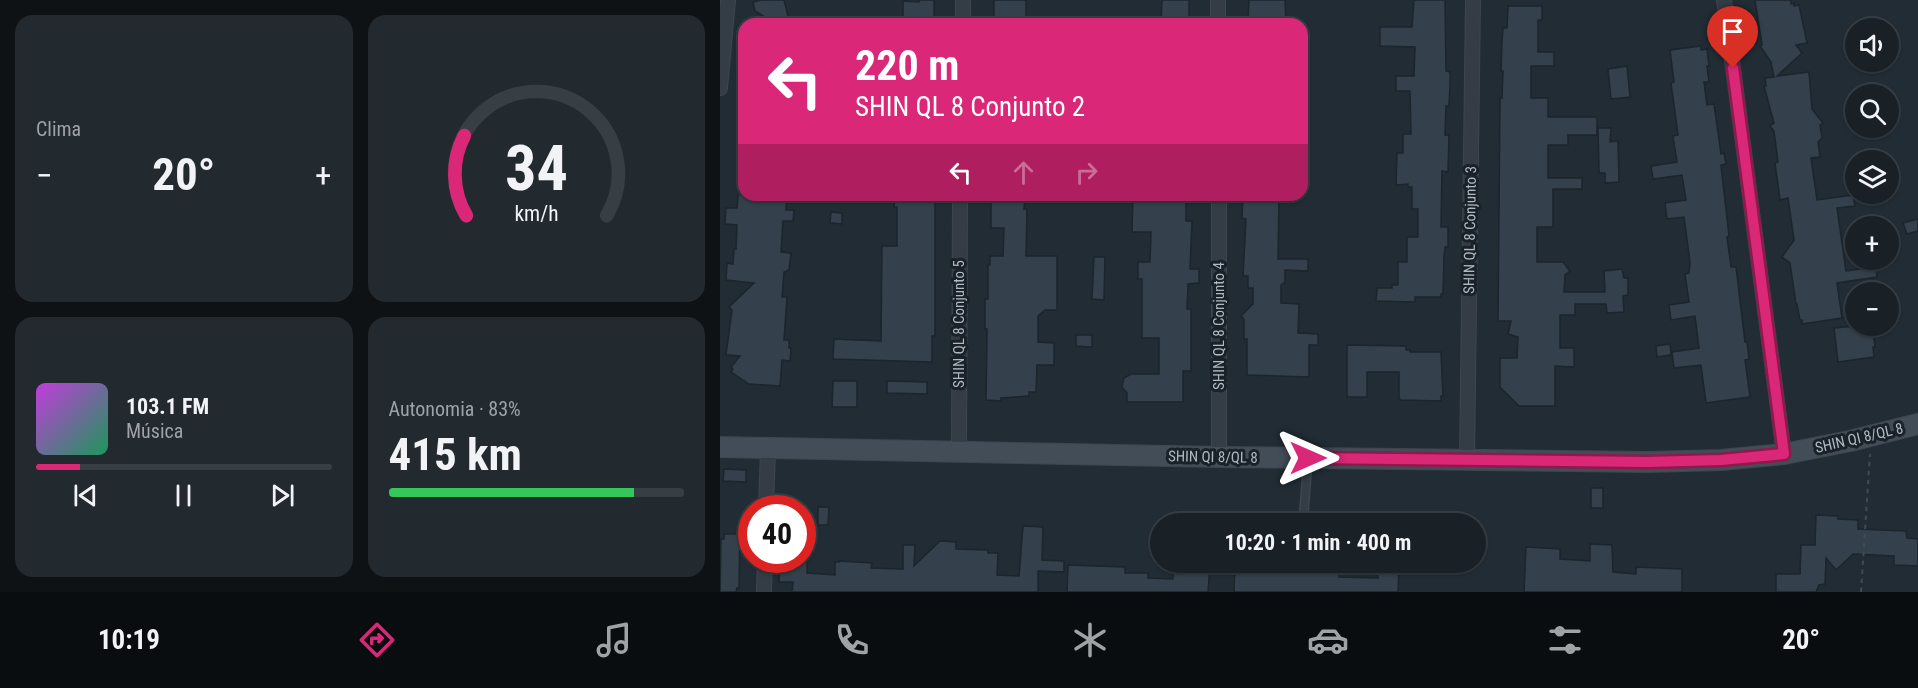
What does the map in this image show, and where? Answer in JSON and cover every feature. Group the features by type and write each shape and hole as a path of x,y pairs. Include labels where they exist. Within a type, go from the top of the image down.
{"street":[{"path":"720,88 728,0"},
{"path":"963,0 963,18"},
{"path":"1218,0 1218,18"},
{"name":"SHIN QL 8 Conjunto 3","path":"1467,459 1473,0"},
{"path":"1724,0 1784,454"},
{"name":"SHIN QL 8 Conjunto 5","path":"959,452 960,201"},
{"name":"SHIN QL 8 Conjunto 4","path":"1219,201 1219,457"},
{"name":"SHIN QI 8/QL 8","path":"720,447 1219,457 1658,462 1721,460 1784,454 1918,424"},
{"path":"766,495 768,449"},
{"path":"764,592 765,573"}],"lane":[{"path":"1304,513 1308,458"}],"path":[{"path":"1861,592 1871,436"}],"building":[{"path":"784,0 788,18 764,18 755,11 753,2"},
{"path":"919,0 934,0 934,18 903,18 903,1 919,2"},
{"path":"994,0 1026,0 1026,18 994,18"},
{"path":"1162,0 1189,0 1189,18 1161,18"},
{"path":"1249,0 1285,0 1286,18 1248,18"},
{"path":"1414,0 1445,0 1446,71 1450,72 1450,86 1449,106 1446,106 1445,135 1449,135 1448,172 1442,171 1441,227 1448,227 1448,247 1445,247 1444,256 1443,294 1441,297 1415,297 1415,302 1376,301 1377,288 1392,288 1392,285 1398,285 1398,262 1407,262 1407,237 1418,237 1418,209 1412,209 1412,187 1408,187 1408,184 1396,185 1397,153 1403,153 1403,134 1411,134 1410,91 1396,91 1396,76 1414,76 1415,47 1380,46 1380,27 1412,27"},
{"path":"1755,0 1791,0 1794,6 1799,5 1807,43 1796,45 1802,53 1777,76 1809,72 1812,109 1823,123 1820,125 1822,138 1818,142 1820,157 1811,158 1817,200 1845,196 1845,204 1855,204 1855,206 1837,208 1845,270 1876,270 1877,277 1837,283 1842,318 1802,324 1800,320 1790,263 1782,257 1794,240 1788,198 1780,200 1774,131 1770,126 1774,123 1764,86 1766,86 1765,78 1774,77 1771,62 1760,46 1762,45"},
{"path":"1508,6 1542,6 1542,20 1538,20 1538,52 1554,52 1554,66 1531,66 1531,98 1548,98 1548,117 1597,117 1597,135 1568,135 1568,145 1548,145 1548,178 1582,178 1582,189 1553,189 1553,227 1537,227 1537,262 1563,262 1570,271 1565,275 1564,292 1605,292 1604,271 1622,269 1624,278 1628,278 1628,295 1623,296 1624,312 1607,313 1606,304 1575,304 1575,315 1560,315 1560,348 1574,348 1574,367 1555,366 1555,406 1519,406 1500,387 1500,358 1517,358 1518,337 1508,334 1511,321 1498,321 1500,98 1502,98 1503,28 1507,28"},
{"path":"1701,46 1701,50 1707,49 1709,66 1707,66 1709,82 1704,82 1707,105 1714,104 1721,154 1724,153 1726,164 1721,165 1729,236 1727,237 1731,267 1736,267 1745,342 1747,342 1749,359 1745,360 1750,397 1706,403 1701,365 1674,368 1672,352 1699,348 1695,316 1671,320 1669,305 1689,302 1685,274 1689,273 1690,262 1684,217 1667,219 1665,203 1686,200 1682,175 1653,179 1651,166 1677,162 1673,136 1678,135 1671,83 1674,82 1670,50"},
{"path":"1627,66 1630,97 1611,99 1608,69"},
{"path":"1598,128 1611,128 1610,142 1618,141 1619,182 1605,183 1605,173 1599,173"},
{"path":"738,195 738,201 787,201 786,210 794,210 793,221 783,221 781,252 791,253 789,270 784,272 782,297 787,297 784,340 789,340 789,348 791,348 790,361 782,360 780,386 749,384 731,372 733,369 731,367 740,356 726,355 732,310 729,307 754,283 726,280 727,263 733,264 734,249 736,249 737,225 725,224 726,208 737,208"},
{"path":"894,201 935,201 935,336 932,336 932,362 833,359 834,339 881,341 882,246 897,246 897,207 894,207"},
{"path":"991,201 1025,201 1024,209 1027,209 1026,256 1057,256 1057,310 1045,310 1038,316 1038,342 1054,343 1054,365 1037,365 1036,392 1029,392 1029,396 1001,398 1001,401 986,400 985,299 988,299 988,265 990,265 990,256 1003,256 1004,228 991,228"},
{"path":"1133,201 1186,201 1186,221 1192,221 1190,269 1199,269 1199,283 1188,284 1187,309 1191,309 1191,371 1183,371 1183,402 1127,402 1127,393 1122,387 1124,378 1131,374 1159,374 1159,338 1142,338 1142,279 1138,279 1138,262 1150,262 1151,232 1132,232"},
{"path":"1243,201 1279,201 1278,259 1308,259 1308,271 1285,270 1285,282 1281,285 1281,303 1299,304 1298,333 1318,334 1318,345 1309,345 1309,377 1247,375 1247,339 1244,339 1244,319 1241,316 1253,304 1253,288 1248,288 1248,276 1243,276 1246,219 1242,218"},
{"path":"831,212 842,213 842,224 830,223"},
{"path":"1918,219 1918,231 1907,234 1903,223"},
{"path":"1094,257 1105,257 1104,300 1092,299"},
{"path":"1845,327 1845,336 1873,336 1874,357 1838,362 1834,328"},
{"path":"1076,335 1092,335 1092,347 1076,346"},
{"path":"1670,344 1671,355 1657,357 1656,346"},
{"path":"1347,345 1406,346 1406,350 1410,352 1441,352 1443,396 1441,396 1441,401 1399,399 1399,372 1367,372 1367,397 1347,397"},
{"path":"833,381 857,381 857,407 832,407"},
{"path":"887,381 927,382 927,394 887,393"},
{"path":"724,469 746,470 746,482 723,481"},
{"path":"1591,488 1603,488 1603,508 1591,508"},
{"path":"818,507 829,507 828,525 818,525"},
{"path":"1816,515 1858,520 1858,529 1906,531 1907,538 1918,539 1918,566 1894,565 1894,556 1853,554 1836,570 1826,558 1825,584 1819,585 1816,592 1776,592 1776,574 1800,574 1801,545 1815,545"},
{"path":"1023,526 1043,527 1042,560 1064,561 1064,572 1038,571 1038,592 792,592 793,582 779,582 779,573 835,575 835,562 839,561 872,563 871,568 903,569 903,545 915,545 914,566 940,541 956,542 956,549 988,550 988,553 998,553 997,575 1019,576"},
{"path":"724,534 738,534 739,588 736,592 720,592 721,539 724,539"},
{"path":"1590,544 1612,545 1613,572 1636,574 1636,567 1682,569 1682,592 1524,592 1526,547 1560,549 1560,559 1590,561"},
{"path":"1068,565 1125,567 1125,573 1148,573 1148,578 1173,579 1173,573 1210,573 1208,592 1067,592"},
{"path":"1235,573 1339,573 1339,577 1378,578 1378,573 1399,573 1398,592 1234,592"}],"route":[{"path":"1308,458 1647,462 1721,460 1784,454 1733,68"}]}
